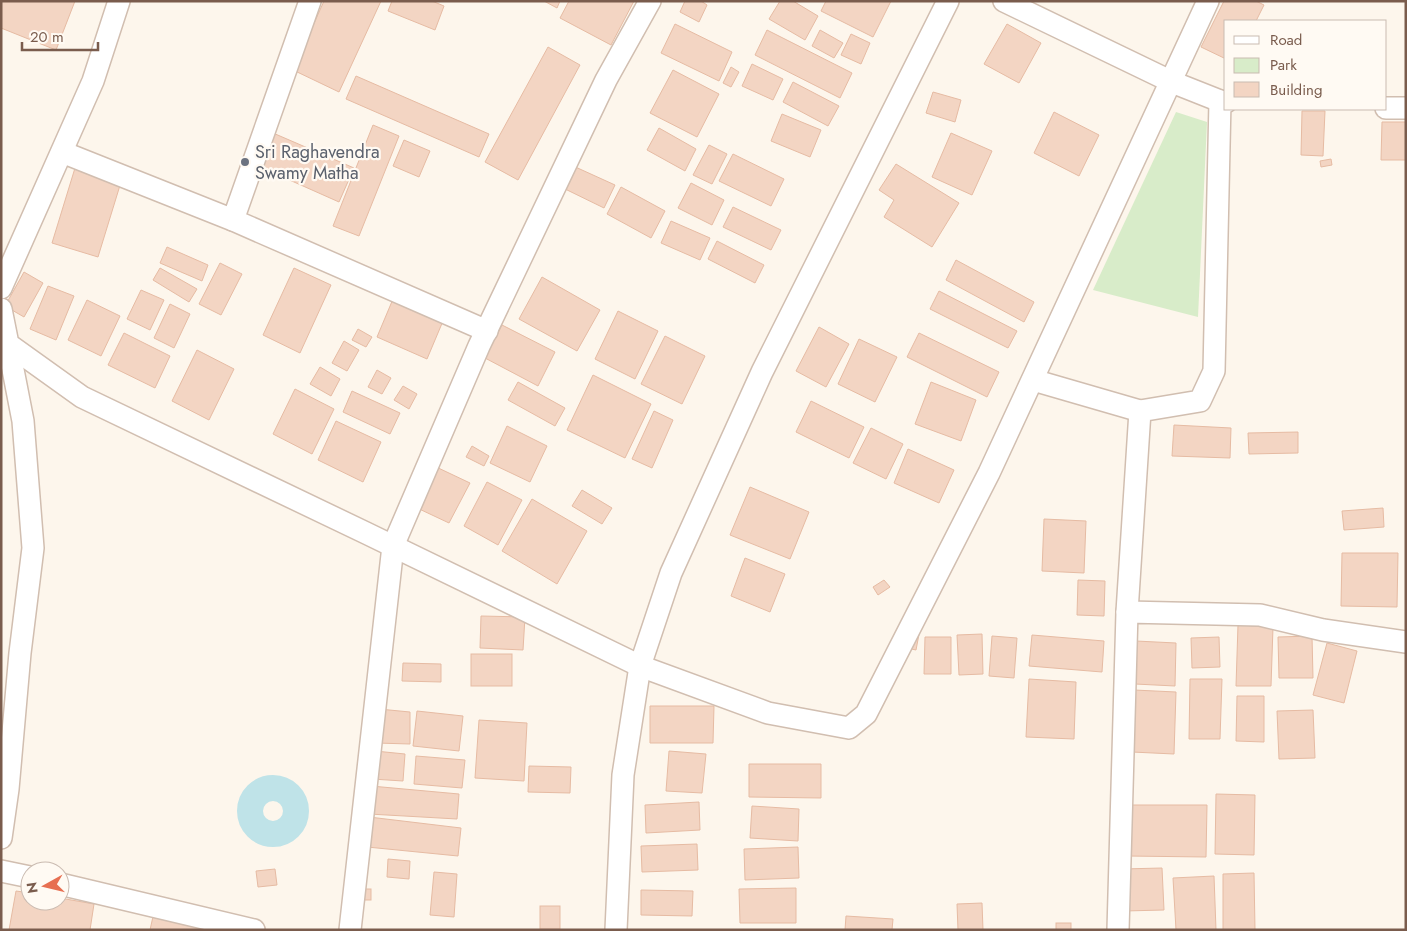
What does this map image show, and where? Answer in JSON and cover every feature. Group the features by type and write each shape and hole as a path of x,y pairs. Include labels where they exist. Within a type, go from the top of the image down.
{"street":[{"path":"1,288 93,81 119,1"},
{"path":"233,220 310,1"},
{"path":"350,930 393,546 487,331 606,80 650,1"},
{"path":"616,930 623,776 640,666 671,573 762,372 948,1"},
{"path":"1004,1 1172,82 1223,101 1214,371 1200,400 1140,411 1033,380"},
{"path":"5,345 82,397 640,666 768,713 849,728 866,714 989,473 1208,1"},
{"path":"1387,108 1406,108"},
{"path":"62,152 233,220 487,331"},
{"path":"1,309 5,345 24,421 33,548 20,653 8,789 1,838"},
{"path":"1118,930 1127,612 1140,411"},
{"path":"1127,612 1260,615 1323,630 1406,642"},
{"path":"1,871 20,876"},
{"path":"70,886 254,930"}],"green space":[{"path":"1176,112 1207,122 1198,317 1093,290"}],"building":[{"path":"1,1 75,1 56,50 1,28"},
{"path":"324,1 381,1 339,92 293,70"},
{"path":"392,1 432,1 444,6 435,30 388,11"},
{"path":"544,1 560,1 557,8"},
{"path":"569,1 634,1 611,45 560,18"},
{"path":"685,1 701,1 707,5 699,22 680,12"},
{"path":"780,1 793,1 818,16 805,40 769,19"},
{"path":"826,1 891,1 873,37 821,11"},
{"path":"1224,1 1256,1 1264,5 1256,20 1224,20 1224,58 1201,47"},
{"path":"675,24 732,52 719,81 661,53"},
{"path":"1007,24 1041,43 1019,83 984,64"},
{"path":"767,30 852,73 840,98 755,55"},
{"path":"820,30 843,43 834,58 812,46"},
{"path":"851,34 870,43 861,64 841,55"},
{"path":"548,47 580,65 518,180 485,162"},
{"path":"752,64 783,79 773,100 742,86"},
{"path":"731,67 739,72 731,87 723,83"},
{"path":"673,70 719,94 697,137 650,113"},
{"path":"356,76 489,134 479,157 346,99"},
{"path":"793,82 839,106 828,126 783,102"},
{"path":"933,92 961,100 955,122 926,113"},
{"path":"1302,111 1325,111 1323,156 1301,155"},
{"path":"1054,112 1099,135 1079,176 1034,153"},
{"path":"782,114 821,130 810,157 771,141"},
{"path":"1382,122 1406,122 1406,160 1381,160"},
{"path":"373,125 399,136 359,236 333,226"},
{"path":"659,128 696,149 685,171 647,150"},
{"path":"273,133 354,168 339,202 258,166"},
{"path":"951,133 992,151 972,195 932,177"},
{"path":"404,140 430,151 419,177 393,166"},
{"path":"709,145 727,154 712,184 693,175"},
{"path":"733,154 784,179 771,206 719,181"},
{"path":"1331,159 1332,165 1321,167 1320,161"},
{"path":"896,164 959,203 932,247 884,217 894,200 879,190"},
{"path":"571,165 615,185 604,208 561,187"},
{"path":"75,168 121,182 98,257 52,243"},
{"path":"691,183 724,200 712,225 678,208"},
{"path":"621,187 665,211 651,238 607,214"},
{"path":"733,207 781,230 771,250 723,227"},
{"path":"671,221 710,238 700,260 661,243"},
{"path":"717,241 764,265 755,283 708,259"},
{"path":"167,247 208,265 202,281 160,263"},
{"path":"956,260 1034,302 1024,322 946,280"},
{"path":"220,263 242,274 221,315 199,304"},
{"path":"160,268 197,289 189,302 153,280"},
{"path":"294,268 331,285 300,353 263,335"},
{"path":"24,272 43,283 24,317 5,306"},
{"path":"542,277 600,310 577,351 519,319"},
{"path":"48,286 74,296 56,340 30,329"},
{"path":"141,290 164,300 150,330 127,319"},
{"path":"939,291 1017,331 1008,348 930,309"},
{"path":"393,299 443,321 427,359 377,337"},
{"path":"87,300 120,316 101,356 68,340"},
{"path":"170,304 190,314 174,348 154,338"},
{"path":"618,311 658,331 635,379 595,359"},
{"path":"502,325 555,352 538,386 485,358"},
{"path":"819,327 849,344 826,387 796,371"},
{"path":"358,329 372,337 366,347 352,340"},
{"path":"124,333 170,356 155,388 108,365"},
{"path":"919,333 999,372 987,397 907,357"},
{"path":"665,336 705,356 682,404 641,384"},
{"path":"859,339 897,357 875,402 838,384"},
{"path":"344,341 359,350 347,371 332,363"},
{"path":"197,350 234,369 209,420 172,401"},
{"path":"320,367 340,379 331,396 310,384"},
{"path":"377,370 391,378 382,394 368,387"},
{"path":"593,375 651,404 625,458 567,430"},
{"path":"518,382 565,408 555,426 508,400"},
{"path":"931,382 976,400 961,441 915,424"},
{"path":"403,386 417,394 409,409 394,400"},
{"path":"295,389 334,409 312,454 273,434"},
{"path":"352,391 400,413 390,434 343,412"},
{"path":"811,401 864,427 849,458 796,432"},
{"path":"654,411 673,420 652,468 632,459"},
{"path":"336,421 381,442 363,482 318,460"},
{"path":"1174,425 1231,428 1230,458 1172,456"},
{"path":"507,426 547,446 530,482 490,463"},
{"path":"871,428 903,444 886,479 853,463"},
{"path":"1298,432 1298,453 1249,454 1248,433"},
{"path":"472,446 489,456 484,466 466,457"},
{"path":"908,449 954,470 939,503 894,483"},
{"path":"432,465 470,483 449,523 415,507"},
{"path":"487,482 522,500 498,545 464,526"},
{"path":"750,487 809,512 790,559 730,535"},
{"path":"582,490 612,508 602,524 572,506"},
{"path":"532,499 587,531 557,584 502,551"},
{"path":"1383,508 1384,527 1344,530 1342,511"},
{"path":"1044,519 1086,521 1084,573 1042,571"},
{"path":"1342,553 1398,553 1397,607 1341,606"},
{"path":"745,558 785,574 770,612 731,596"},
{"path":"884,580 890,587 878,595 873,587"},
{"path":"1078,580 1105,581 1104,616 1077,615"},
{"path":"481,616 525,617 523,650 480,648"},
{"path":"1238,625 1273,627 1271,686 1236,686"},
{"path":"920,629 916,650 907,648"},
{"path":"982,634 983,674 959,675 957,635"},
{"path":"1032,635 1104,641 1102,672 1029,666"},
{"path":"992,636 1017,638 1014,678 989,676"},
{"path":"1312,636 1313,678 1279,678 1278,637"},
{"path":"925,637 951,637 951,674 924,674"},
{"path":"1219,637 1220,667 1192,668 1191,638"},
{"path":"1136,641 1176,643 1175,686 1135,684"},
{"path":"1327,643 1357,651 1344,703 1313,695"},
{"path":"471,654 512,654 512,686 471,686"},
{"path":"403,663 441,664 441,682 402,681"},
{"path":"1029,679 1076,682 1074,739 1026,737"},
{"path":"1190,679 1222,679 1220,739 1189,739"},
{"path":"1134,690 1176,692 1174,754 1132,752"},
{"path":"1237,696 1264,696 1264,742 1236,741"},
{"path":"650,706 714,706 713,743 650,743"},
{"path":"379,709 410,712 410,744 376,743"},
{"path":"1313,710 1315,758 1279,759 1277,711"},
{"path":"417,711 463,716 459,751 413,746"},
{"path":"479,720 527,723 524,781 475,778"},
{"path":"375,751 405,754 403,781 372,779"},
{"path":"669,751 706,754 702,793 666,791"},
{"path":"416,756 465,760 462,788 414,784"},
{"path":"749,764 821,764 821,798 749,797"},
{"path":"529,766 571,767 570,793 528,792"},
{"path":"371,786 459,794 457,819 369,814"},
{"path":"1216,794 1255,795 1254,855 1215,854"},
{"path":"699,802 700,830 646,833 645,805"},
{"path":"1127,805 1207,805 1206,857 1127,856"},
{"path":"752,806 799,809 798,841 750,838"},
{"path":"369,817 461,828 458,856 367,847"},
{"path":"697,844 698,870 642,872 641,846"},
{"path":"798,847 799,878 745,880 744,849"},
{"path":"388,859 410,861 409,879 387,877"},
{"path":"1162,868 1164,910 1124,911 1122,869"},
{"path":"275,869 277,885 258,887 256,871"},
{"path":"434,872 457,874 454,917 430,915"},
{"path":"1254,873 1255,930 1223,930 1223,874"},
{"path":"1214,876 1216,930 1176,930 1173,878"},
{"path":"796,888 796,923 740,923 739,889"},
{"path":"360,889 371,889 371,900 360,900"},
{"path":"641,890 693,891 692,916 641,915"},
{"path":"16,891 20,892 20,911 70,911 70,900 94,904 90,930 9,930"},
{"path":"982,903 983,930 958,930 957,904"},
{"path":"540,906 560,906 560,929 540,929"},
{"path":"154,912 203,924 202,930 150,930"},
{"path":"846,916 893,919 892,930 845,930"},
{"path":"1056,923 1071,923 1071,930 1056,930"}],"waterway":[{"path":"273,788 286,792 292,798 296,811 292,824 286,830 273,834 260,830 254,824 250,811 254,798 260,792 273,788"}],"place":[{"name":"Sri Raghavendra Swamy Matha","path":"245,162"}]}
